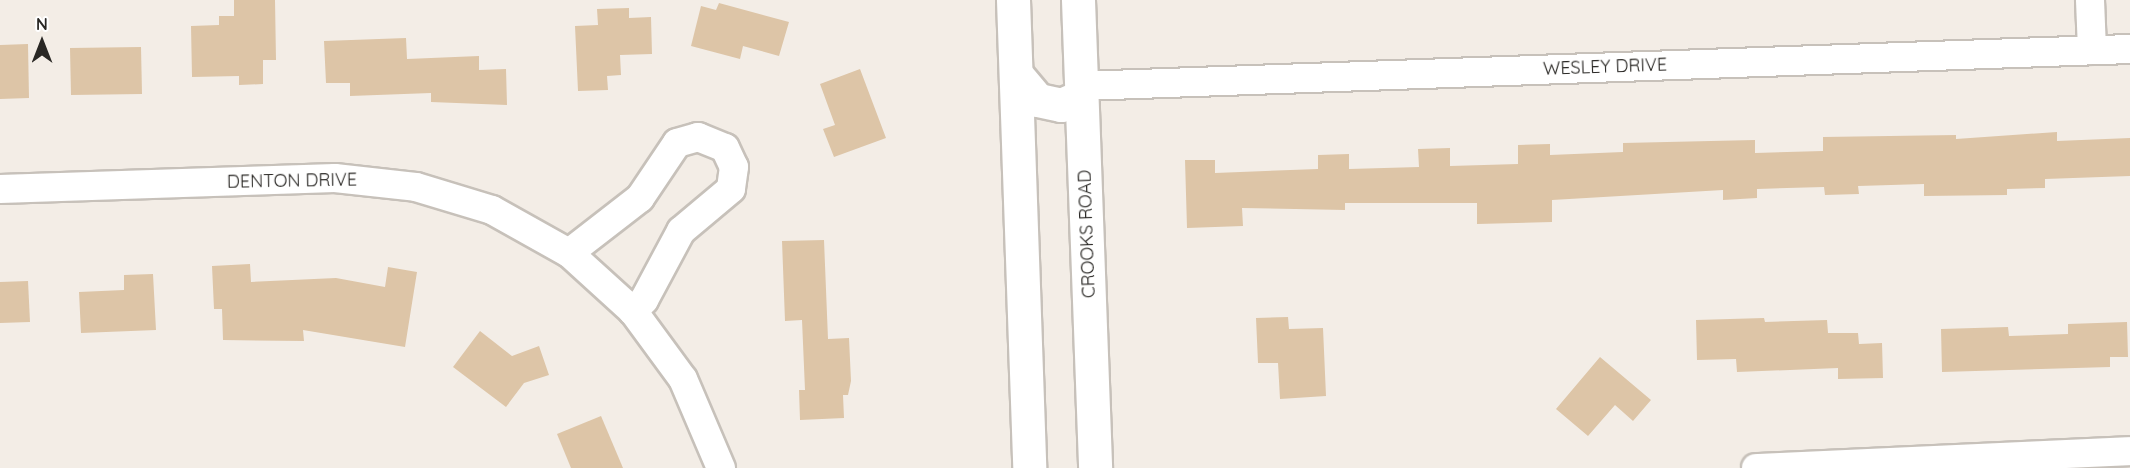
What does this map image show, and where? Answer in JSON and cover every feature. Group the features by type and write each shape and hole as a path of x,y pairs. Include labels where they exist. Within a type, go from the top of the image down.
{"main road":[{"path":"1013,0 1029,468"},
{"name":"CROOKS ROAD","path":"1078,0 1095,468"},
{"path":"1016,74 1038,100 1061,105 1081,91"}],"street":[{"path":"2090,0 2092,50"},
{"name":"WESLEY DRIVE","path":"1081,91 2130,49"},
{"path":"569,253 640,198 677,143 698,136 726,148 734,167 731,189 681,231 644,300 633,311"},
{"name":"DENTON DRIVE","path":"0,189 376,180 454,196 492,210 569,253 633,311 683,378 721,468"},
{"path":"1756,468 2130,451"}],"building":[{"path":"234,0 275,0 276,60 263,60 263,84 239,85 239,76 192,77 191,26 219,25 219,16 234,16"},
{"path":"719,3 789,22 779,56 743,46 740,59 691,46 701,6 716,10"},
{"path":"629,8 629,18 651,17 652,54 620,55 621,75 607,76 608,90 578,91 575,26 598,25 597,9"},
{"path":"406,38 407,59 479,56 479,70 506,69 507,105 431,102 431,93 350,96 350,83 326,83 324,41"},
{"path":"28,44 29,98 0,99 0,45"},
{"path":"141,47 142,94 71,95 70,48"},
{"path":"860,69 886,138 834,157 823,129 835,125 820,84"},
{"path":"2057,132 2057,141 2130,138 2130,176 2045,179 2045,188 2007,189 2007,195 1924,196 1924,184 1858,186 1859,194 1825,195 1824,187 1757,189 1757,198 1723,200 1723,190 1552,200 1552,222 1477,224 1477,203 1345,203 1345,210 1242,208 1243,226 1187,228 1185,160 1215,160 1215,173 1318,169 1318,155 1349,154 1349,169 1419,167 1418,149 1450,148 1450,166 1518,164 1518,145 1550,144 1550,155 1623,152 1623,143 1755,140 1755,153 1823,151 1823,137 1956,135 1956,139"},
{"path":"824,240 828,339 849,338 851,381 848,395 843,395 844,418 800,420 799,390 805,390 802,320 785,321 782,241"},
{"path":"250,264 251,282 336,278 385,287 388,267 417,272 405,347 303,330 304,341 223,340 222,309 214,309 212,266"},
{"path":"153,274 156,330 81,333 79,292 124,290 124,275"},
{"path":"28,281 30,322 0,323 0,282"},
{"path":"1288,317 1289,329 1323,328 1326,396 1280,399 1278,363 1258,363 1256,318"},
{"path":"1764,318 1765,322 1827,320 1828,333 1858,333 1859,344 1882,343 1883,378 1838,379 1838,368 1737,372 1736,359 1697,360 1696,320"},
{"path":"2127,322 2128,357 2110,357 2110,367 1942,372 1941,329 2008,327 2009,336 2068,334 2068,324"},
{"path":"480,331 512,356 539,346 549,375 524,383 506,407 453,367"},
{"path":"1600,357 1651,400 1633,421 1615,405 1588,436 1556,409"},
{"path":"601,416 623,468 571,468 557,434"}]}
